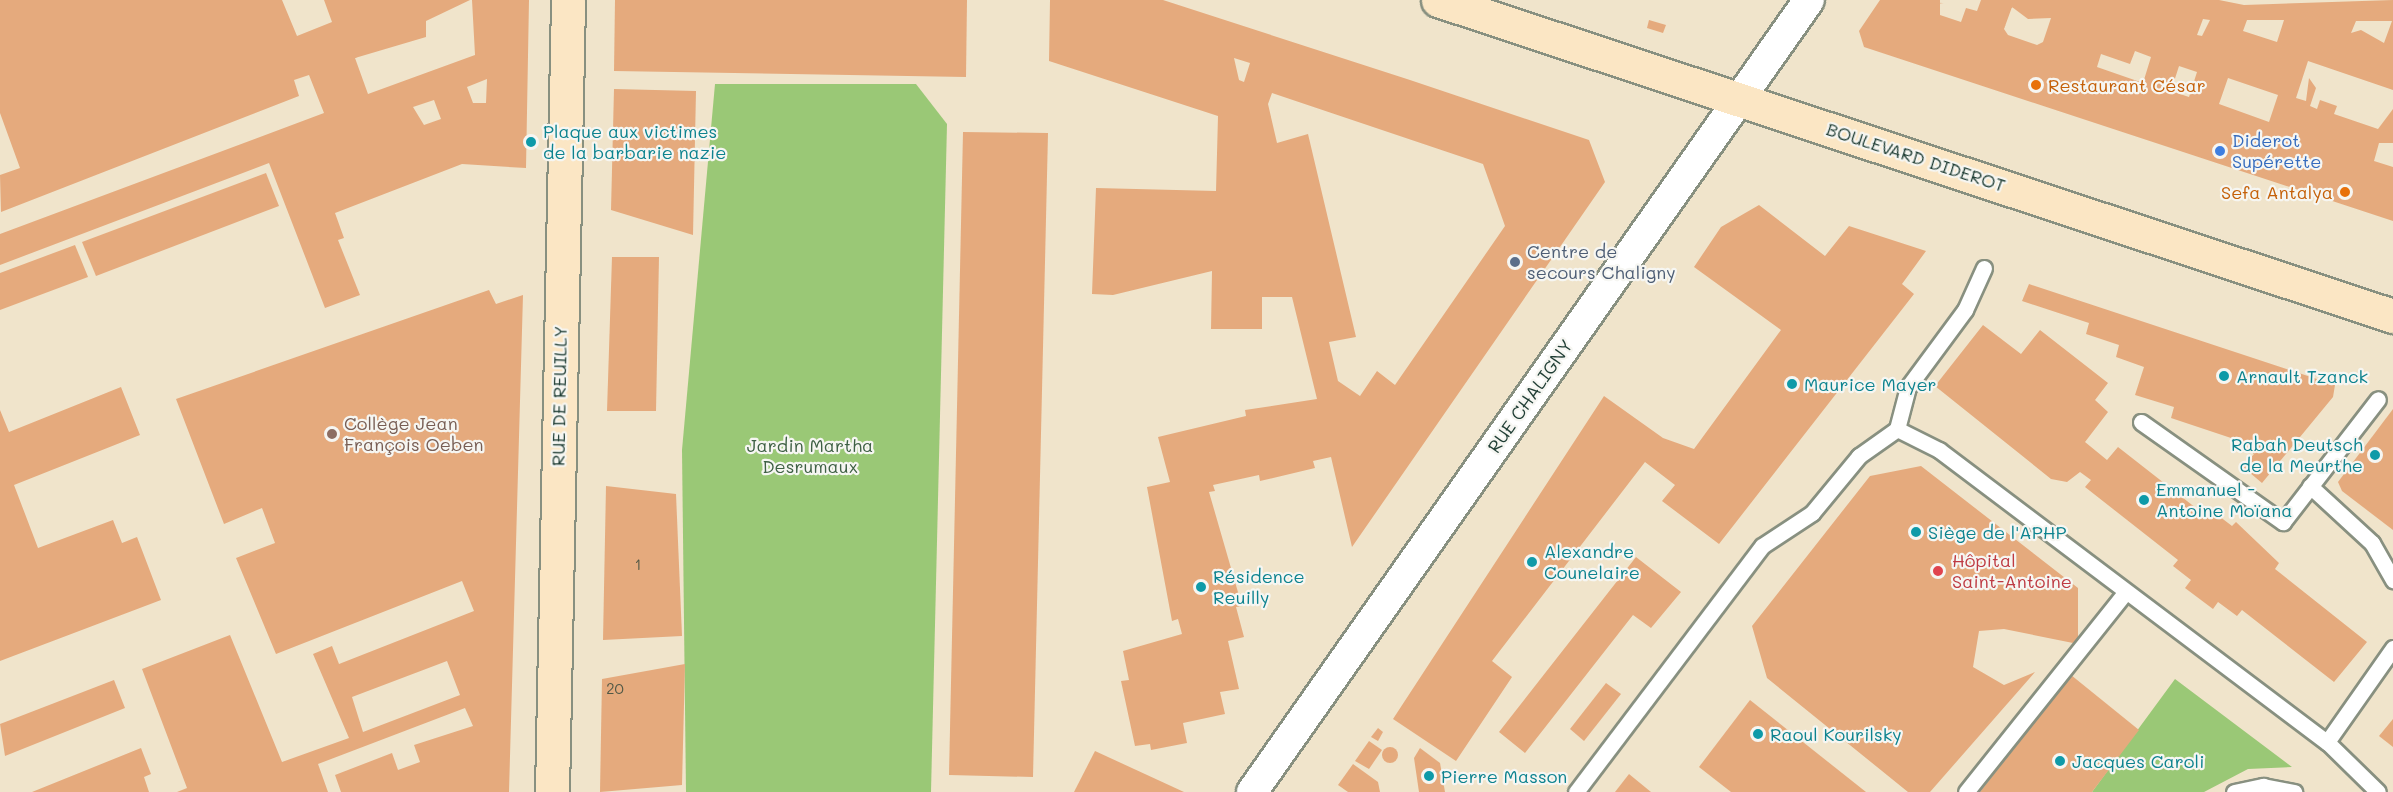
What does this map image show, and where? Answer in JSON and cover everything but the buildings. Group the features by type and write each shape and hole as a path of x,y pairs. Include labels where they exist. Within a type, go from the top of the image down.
{"main road":[{"name":"RUE DE REUILLY","path":"552,792 568,0"},
{"name":"BOULEVARD DIDEROT","path":"1437,0 2393,316"}],"street":[{"name":"RUE CHALIGNY","path":"1252,792 1809,0"}],"lane":[{"path":"1576,792 1762,546 1812,513 1859,456 1897,429 1908,387 1965,310 1983,268"},
{"path":"2141,422 2283,522 2378,399"},
{"path":"1897,429 1939,450 2124,594 2327,742 2371,791"},
{"path":"2310,486 2372,543 2393,580"},
{"path":"1966,792 2124,594"},
{"path":"2327,742 2393,648"},
{"path":"2234,792 2263,786 2294,792"}],"green space":[{"name":"Jardin Martha Desrumaux","path":"715,84 916,84 947,124 931,792 686,792 682,450"},
{"path":"2175,679 2292,767 2248,769 2204,792 2092,792"}],"place":[{"name":"Restaurant César","path":"2036,85"},
{"name":"Plaque aux victimes de la barbarie nazie","path":"531,142"},
{"name":"Diderot Supérette","path":"2220,151"},
{"name":"Sefa Antalya","path":"2345,192"},
{"name":"Centre de secours Chaligny","path":"1515,262"},
{"name":"Arnault Tzanck","path":"2224,376"},
{"name":"Maurice Mayer","path":"1792,384"},
{"name":"Collège Jean François Oeben","path":"332,434"},
{"name":"Rabah Deutsch de la Meurthe","path":"2375,455"},
{"name":"Emmanuel - Antoine Moïana","path":"2144,500"},
{"name":"Siège de l'APHP","path":"1916,532"},
{"name":"Alexandre Counelaire","path":"1532,562"},
{"name":"Hôpital Saint-Antoine","path":"1938,571"},
{"name":"Résidence Reuilly","path":"1201,587"},
{"name":"Raoul Kourilsky","path":"1758,734"},
{"name":"Jacques Caroli","path":"2060,761"},
{"name":"Pierre Masson","path":"1429,776"}]}
